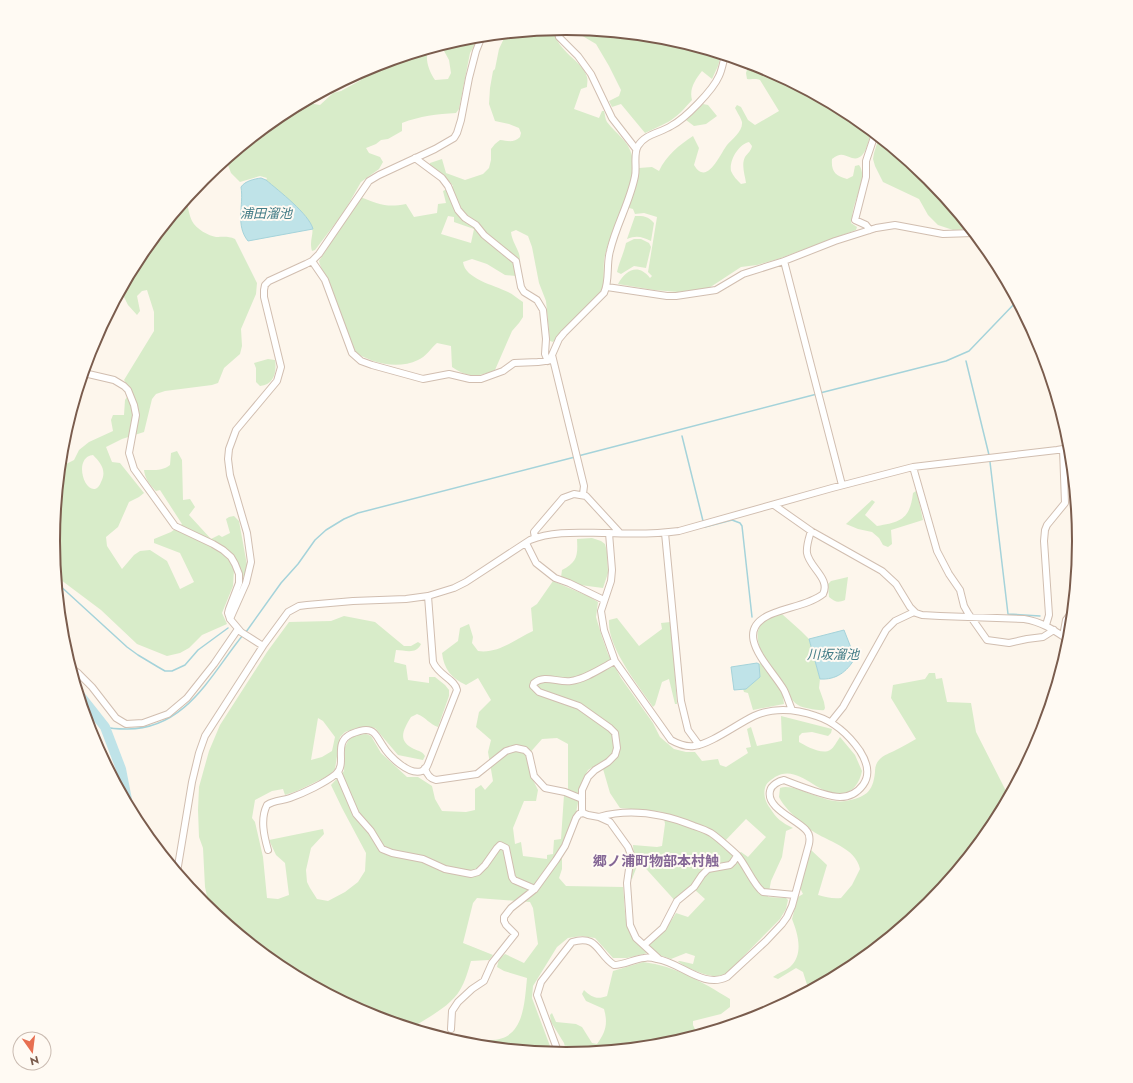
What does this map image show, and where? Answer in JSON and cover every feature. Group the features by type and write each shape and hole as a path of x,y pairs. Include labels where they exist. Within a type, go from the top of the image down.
{"street":[{"path":"559,35 578,56 591,74 612,118 636,149"},
{"path":"230,619 246,583 251,562 247,533 230,474 228,459 229,448 236,430 277,381 281,367 264,297 265,285 274,278 312,261 334,233 369,181 451,140 457,133 464,109 469,78 479,43"},
{"path":"550,360 562,336 604,293 607,287 610,250 632,190 635,174 636,149 648,136 676,123 709,92 719,76 724,60"},
{"path":"870,230 866,225 855,220 866,177 866,161 873,139"},
{"path":"416,158 442,178 448,186 458,210 465,218 476,224 488,239 516,261 521,287 524,292 537,300 543,310 546,338 545,354 550,360 577,456 584,486 583,494"},
{"path":"607,287 676,296 716,290 743,274 870,230 896,225 942,234 968,233"},
{"path":"312,261 325,280 352,353 360,361 423,379 448,374 476,380 499,373 514,363 550,360"},
{"path":"784,261 842,485"},
{"path":"89,374 114,380 124,386 134,405 136,415 129,453 134,469 176,526 213,544 231,557 236,564 239,574 239,583 228,608 230,619 247,636 263,646"},
{"path":"178,866 192,782 201,745 210,727 263,646 284,617 293,608 299,606 354,601 406,599 428,596 454,588 466,582 535,538 558,534 665,533 690,529 842,485 913,467 1063,448 1065,503 1045,530 1044,541 1049,615 1046,625"},
{"path":"913,467 937,551 949,574 960,590 964,606 970,617 987,640 1009,643 1043,637 1054,630"},
{"path":"535,538 534,532 563,498 574,494 583,494 586,496 620,533"},
{"path":"774,505 811,531 882,571 896,584 914,612 922,615 1034,620 1046,625 1063,636 1067,619"},
{"path":"792,710 783,689 764,664 756,650 753,635 756,625 772,613 815,599 823,594 823,580 812,565 807,553 811,531"},
{"path":"557,1048 537,995 541,982 572,942 583,940 591,941 597,945 614,965 645,958 659,959 714,981 722,979 732,972 782,924 787,917 795,895 810,839 807,830 775,806 770,797 771,788 775,784 784,780 839,797 847,796 860,789 867,776 865,760 848,736 831,722 814,715 792,710 773,711 754,716 699,745 686,746 677,744 671,740 615,661 604,630 601,611 611,580 612,570 609,533"},
{"path":"665,533 681,701 688,730 699,745"},
{"path":"526,543 536,563 555,578 570,583 604,600"},
{"path":"428,596 433,662 436,668 454,683 457,690 439,740 428,764 425,768 418,772 408,769 397,762 374,733 370,730 364,730 347,736 343,740 338,772 356,814 371,831 382,849 392,854 423,859 445,869 471,874 478,872 486,865 500,845 506,848 512,877 514,880 535,889"},
{"path":"831,722 843,707 886,630 895,621 914,612"},
{"path":"79,678 92,687 119,721 126,724 143,723 168,714 187,698 240,630"},
{"path":"583,813 582,790 588,777 615,755 617,748 615,734 610,728 579,706 539,692 533,686 538,680 545,678 571,681 585,677 615,661"},
{"path":"425,768 428,776 436,780 469,776 477,774 511,749 520,749 525,750 529,754 534,776 545,788 565,792 582,799"},
{"path":"268,850 263,831 264,816 267,805 274,801 284,800 305,792 338,772"},
{"path":"451,1029 452,1011 458,1002 472,989 484,981 492,963 515,934 506,925 504,917 511,908 535,889 559,855 579,814 583,813 610,822 628,847 631,855 626,883 630,924 633,933 659,959"},
{"path":"598,817 605,815 644,813 678,820 711,833 738,856 759,889 763,892 795,895"},
{"path":"644,945 663,928 677,902 694,887 708,869 730,865 738,856"}],"green space":[{"path":"555,35 564,50 585,71 587,77 587,87 581,89 574,109 599,118 602,111 604,111 607,122 628,146 632,156 633,169 631,182 624,206 605,255 601,291 553,342 550,341 546,301 539,283 532,247 528,236 516,230 511,232 520,256 520,264 516,276 505,275 487,264 472,259 463,262 465,268 474,277 510,293 523,302 523,317 512,331 495,370 479,375 468,375 458,371 452,367 451,346 437,343 424,357 410,363 393,365 368,359 353,351 330,286 319,261 360,197 383,205 393,206 406,204 414,217 437,213 438,204 446,203 443,191 453,186 429,166 430,163 442,159 446,173 465,180 483,174 489,168 491,149 500,140 513,141 520,137 521,133 519,128 495,121 489,104 493,71 495,69 499,49 504,39","holes":["448,216 454,217 454,222 474,229 471,243 441,234"]},
{"path":"582,35 633,39 698,52 720,59 712,79 702,71 692,88 692,100 675,118 645,133 621,104 612,107 609,101 619,96 621,90 596,44"},
{"path":"475,44 470,53 459,109 456,113 429,116 402,123 402,131 388,139 381,140 366,148 369,153 380,157 383,162 379,169 361,182 344,212 315,250 312,251 312,227 305,216 266,180 267,178 260,176 240,182 231,173 228,165 285,120 313,103 320,105 333,93 341,91 361,80 404,62 427,55 429,68 435,80 448,79 451,73 449,60 444,50"},
{"path":"747,69 791,87 848,120 870,136 866,149 861,157 852,158 840,155 832,159 833,170 837,175 843,178 847,179 853,176 855,166 859,165 861,170 862,181 854,205 851,223 857,227 856,230 778,259 757,265 741,267 709,288 678,292 618,284 628,272 632,270 646,273 650,278 652,276 648,272 657,217 644,213 635,214 633,209 629,208 639,168 652,167 659,171 665,160 673,151 693,136 699,148 694,165 699,171 708,171 713,167 727,145 741,129 742,122 735,108 737,105 741,107 748,120 755,125 779,111 760,80 747,79","holes":["749,142 752,146 745,157 743,163 746,183 741,184 731,171 733,158 738,149 745,143"]},
{"path":"703,104 708,105 717,116 706,124 694,126 686,120"},
{"path":"877,142 925,183 965,229 953,230 938,225 928,215 919,199 883,182 875,166 873,159"},
{"path":"188,206 192,221 206,234 216,237 228,237 235,239 257,283 256,294 241,329 242,346 240,354 224,368 218,383 165,391 156,394 152,399 144,432 122,439 106,447 112,462 120,463 144,493 129,502 118,527 106,537 107,546 122,569 134,555 140,551 150,550 167,561 180,589 194,582 180,553 154,543 154,539 171,532 182,524 160,490 156,491 150,484 145,476 144,470 158,470 167,467 170,465 171,453 177,451 182,460 183,500 190,499 195,507 189,515 211,539 219,535 222,537 230,533 226,519 229,517 234,516 239,521 247,565 246,576 242,577 241,568 234,570 233,586 222,613 227,624 202,635 189,648 180,653 167,656 137,644 101,610 61,580 60,542 61,508 66,464 74,460 79,450 89,442 113,431 111,420 113,415 124,415 125,400 131,391 124,380 154,331 154,312 147,290 142,291 137,296 140,311 137,315 128,305 124,296 128,288 145,260","holes":["93,455 101,464 103,478 98,487 95,489 91,488 87,485 82,474 84,461 87,457"]},
{"path":"635,216 646,217 654,223 651,241 639,237 627,239"},
{"path":"634,239 641,239 649,243 651,247 646,268 634,266 621,274 617,272 626,243"},
{"path":"268,359 275,360 274,377 269,383 260,386 256,382 256,368 254,363"},
{"path":"916,491 923,520 891,530 892,544 888,547 883,545 879,538 872,532 858,529 846,524 872,500 875,502 865,515 877,526 898,521 907,514 912,502 913,493"},
{"path":"592,538 605,544 607,552 608,573 603,588 580,585 561,577 562,570 571,564 576,558 577,539"},
{"path":"848,577 845,600 837,602 829,597 828,584 831,581"},
{"path":"553,581 598,602 596,617 608,654 621,678 653,723 660,737 674,749 686,752 695,752 702,761 718,759 720,765 726,767 748,753 746,748 751,747 747,729 751,727 757,746 782,741 781,716 832,729 828,736 812,732 802,733 799,736 799,742 814,749 827,751 833,748 840,737 855,755 862,771 860,779 855,786 849,792 841,794 824,790 792,774 784,774 775,777 766,785 764,793 765,799 769,806 780,820 793,828 786,831 782,857 771,881 768,897 786,898 788,900 786,909 780,919 727,973 716,976 695,971 678,961 693,964 695,956 686,953 671,959 647,953 627,958 613,958 595,938 581,936 568,938 557,947 533,986 532,998 551,1048 500,1044 478,1040 493,1040 504,1037 512,1032 518,1024 522,1013 527,978 504,971 497,967 499,959 505,954 524,963 538,944 533,908 530,902 477,898 473,903 463,943 493,955 489,960 471,961 463,984 456,996 438,1012 416,1025 342,996 313,980 285,963 233,922 208,900 205,887 203,848 199,837 199,787 209,751 220,725 267,652 289,622 331,621 344,616 375,622 404,646 411,646 418,642 421,644 416,650 413,651 396,650 394,662 406,665 408,680 429,683 429,677 435,677 449,690 449,696 438,727 417,714 411,717 406,726 403,739 409,746 421,752 425,756 423,760 398,755 375,728 357,728 345,732 340,737 335,769 330,775 297,791 285,795 283,789 272,791 255,800 252,818 255,822 263,857 267,898 278,899 289,895 285,863 276,855 269,840 323,829 324,834 311,848 306,870 307,882 317,899 328,901 345,892 358,882 365,871 366,853 331,785 344,771 345,747 349,739 357,735 366,734 371,736 381,753 407,777 418,777 432,786 435,799 442,811 466,812 475,810 475,789 481,785 485,790 493,781 488,752 491,740 476,727 479,712 491,700 478,678 466,685 452,676 444,664 442,653 458,641 460,628 469,624 473,637 472,643 478,651 493,650 513,642 533,631 531,608 537,604","holes":["318,718 323,721 335,737 332,751 322,757 311,760","557,738 568,744 568,796 564,795 561,839 554,840 553,854 547,855 547,859 523,856 521,842 515,844 513,828 524,801 536,801 538,790 534,782 527,756 542,739","601,762 610,793 620,808 663,812 665,824 662,846 633,845 634,860 630,878 632,879 639,861 678,904 695,890 705,899 688,917 676,913 662,933 642,948 631,935 628,928 623,887 566,886 559,878 562,869 562,846 576,813 582,781 588,770","746,819 766,837 748,857 741,852 734,857 723,843"]},
{"path":"782,614 809,639 820,679 819,688 824,702 824,710 800,706 795,703 789,695 783,697 784,704 753,710 748,693 744,692 743,689 746,689 760,677 759,664 764,659 759,643 758,630 766,620"},
{"path":"617,618 639,646 662,629 661,623 671,622 677,704 675,704 669,679 662,682 655,705 653,707 618,654 613,642 609,620"},
{"path":"929,673 935,673 936,679 942,678 947,702 971,703 976,732 1007,792 988,823 947,875 925,900 875,943 848,963 808,987 803,972 796,968 778,979 773,977 790,967 797,956 798,937 792,919 798,897 803,894 800,888 811,850 827,865 818,895 841,898 852,885 860,869 853,855 847,850 811,830 793,815 779,797 780,788 793,788 829,800 838,801 858,798 867,793 872,785 876,766 879,760 885,755 916,739 891,698 893,685 925,679"},
{"path":"643,962 667,967 699,981 730,999 730,1007 721,1014 693,1021 696,1031 633,1044 565,1048 564,1043 551,1022 550,1015 552,1013 556,1022 576,1024 582,1027 592,1043 597,1044 606,1023 604,1009 586,1001 582,994 584,990 594,997 600,998 607,996 613,971"}],"water":[{"name":"浦田溜池","path":"261,178 266,180 293,203 306,217 313,229 248,241 244,235 241,222 241,187 247,182"},
{"name":"川坂溜池","path":"844,630 855,658 845,671 840,674 831,678 820,679 809,639"},
{"path":"757,663 759,664 760,677 746,689 734,690 731,667"}],"waterway":[{"path":"820,393 946,361 969,351 1014,304"},
{"path":"966,361 989,455"},
{"path":"578,456 817,394"},
{"path":"682,436 703,521"},
{"path":"246,632 281,583 298,564 315,540 326,530 344,519 358,513 575,457"},
{"path":"990,462 1008,614 1040,616"},
{"path":"705,527 732,520 740,523 742,526 752,617"},
{"path":"62,588 127,647 165,671 172,671 185,665 198,650 228,628"},
{"path":"105,727 113,729 147,727 165,720 181,710 208,682 243,635"},
{"path":"87,704 105,727 121,769 125,790"}],"district":[{"name":"郷ノ浦町物部本村触","path":"656,861"}]}
